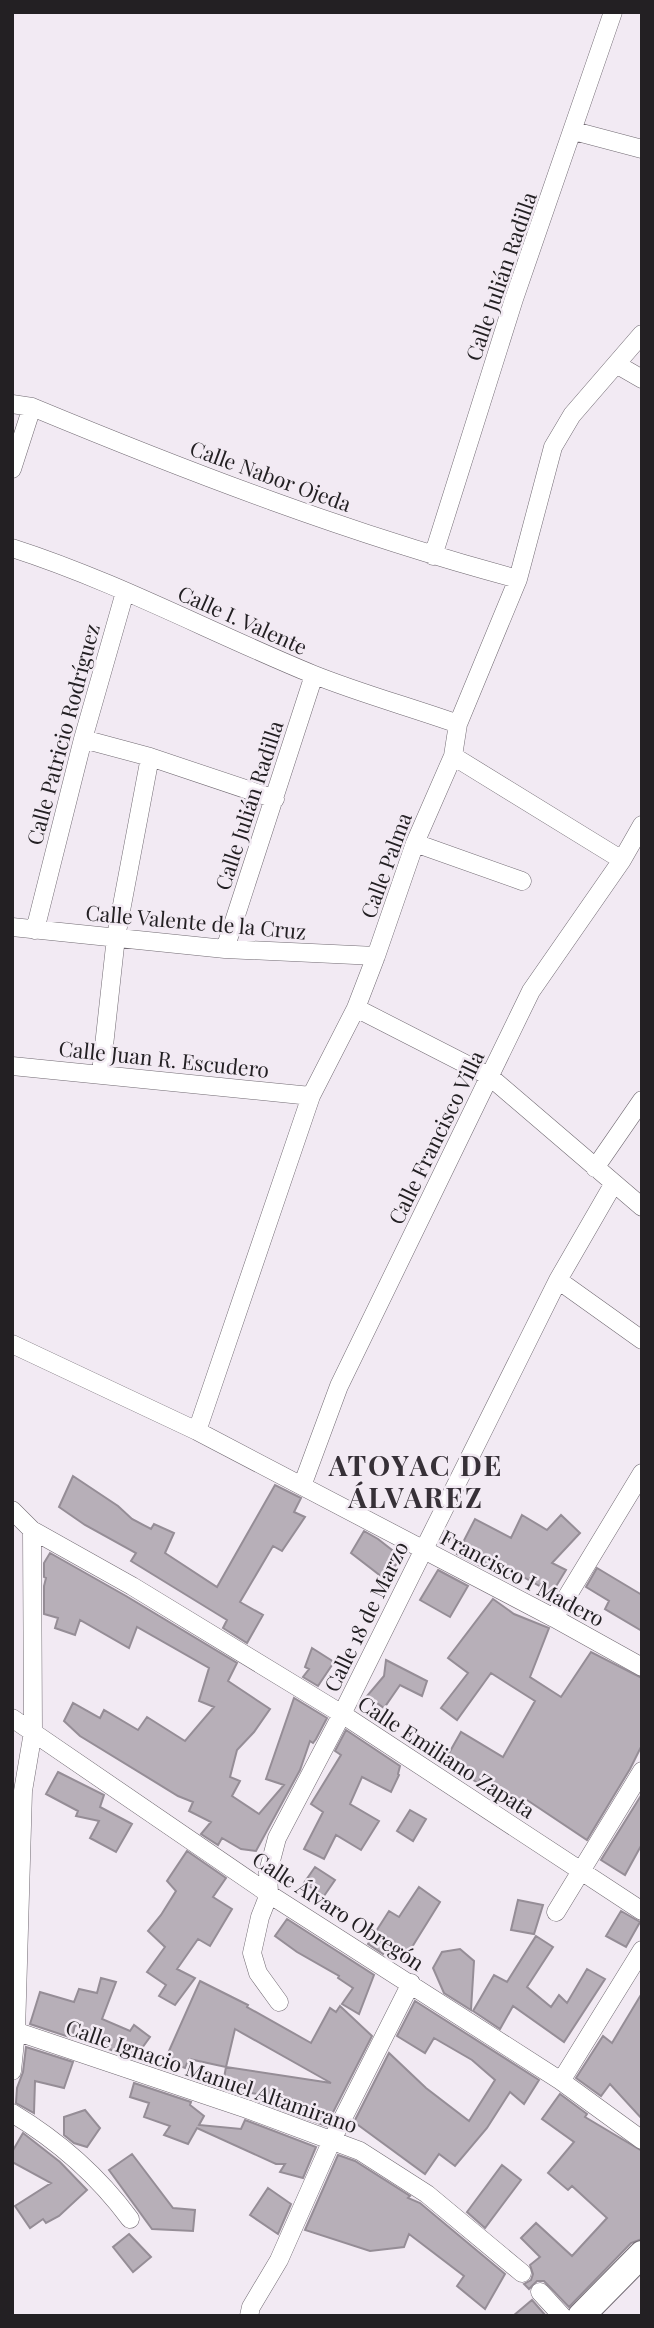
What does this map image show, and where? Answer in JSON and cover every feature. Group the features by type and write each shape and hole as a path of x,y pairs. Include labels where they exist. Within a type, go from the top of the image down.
{"main road":[{"path":"581,2316 642,2254"}],"street":[{"name":"Calle Julián Radilla","path":"433,556 514,299 613,12"},
{"path":"574,131 642,149"},
{"name":"Calle Palma","path":"197,1431 311,1096 356,1009 415,843 453,756 458,724 519,579 554,447 572,415 642,334"},
{"path":"616,364 642,379"},
{"name":"Calle Nabor Ojeda","path":"12,404 32,407 171,464 433,556 519,579"},
{"path":"12,469 32,407"},
{"name":"Calle I. Valente","path":"12,548 124,592 314,675 458,724"},
{"name":"Calle Patricio Rodríguez","path":"35,930 83,739 124,592"},
{"name":"Calle Julián Radilla","path":"225,949 314,675"},
{"path":"83,739 150,757 275,799"},
{"path":"453,756 622,860"},
{"path":"101,1073 116,937 150,757"},
{"name":"Calle Francisco Villa","path":"302,1486 339,1386 531,991 622,860 642,824"},
{"path":"415,843 523,881"},
{"name":"Calle Valente de la Cruz","path":"12,927 225,949 376,956"},
{"path":"356,1009 489,1076 642,1208"},
{"name":"Calle Juan R. Escudero","path":"12,1066 311,1096"},
{"path":"595,1167 642,1100"},
{"name":"Calle 18 de Marzo","path":"279,2002 258,1973 253,1954 260,1917 269,1894 268,1872 277,1838 342,1714 558,1280 614,1183"},
{"path":"558,1280 642,1340"},
{"name":"Francisco I Madero","path":"12,1344 197,1431 642,1667"},
{"path":"554,1618 642,1473"},
{"name":"Calle Emiliano Zapata","path":"12,1510 32,1530 132,1586 342,1714 642,1911"},
{"path":"12,2071 23,1791 33,1732 32,1530"},
{"name":"Calle Álvaro Obregón","path":"12,1718 269,1894 561,2081 642,2140"},
{"path":"556,1912 642,1771"},
{"path":"561,2081 642,1951"},
{"path":"249,2316 251,2307 279,2260 332,2140 411,1983"},
{"name":"Calle Ignacio Manuel Altamirano","path":"14,2030 360,2151 427,2194 522,2273"},
{"path":"12,2113 37,2127 108,2189 130,2219"},
{"path":"540,2292 562,2316"}],"building":[{"path":"73,1476 118,1506 132,1519 151,1529 154,1524 174,1533 165,1553 217,1587 275,1485 301,1498 294,1512 305,1517 282,1551 273,1546 240,1602 263,1615 247,1643 223,1628 227,1620 131,1561 136,1553 85,1525 59,1507"},
{"path":"522,1515 547,1530 561,1515 580,1533 552,1563 566,1570 552,1593 495,1561 491,1569 457,1554 475,1519 511,1538"},
{"path":"364,1531 401,1557 386,1580 351,1553"},
{"path":"50,1553 237,1663 228,1681 270,1709 237,1750 230,1777 240,1781 232,1796 259,1814 284,1785 266,1779 294,1698 327,1718 316,1739 313,1743 310,1741 300,1770 256,1851 241,1849 222,1838 218,1845 201,1834 211,1822 189,1811 193,1802 178,1796 80,1736 64,1721 73,1703 100,1718 104,1710 138,1730 147,1717 185,1741 214,1707 199,1701 209,1668 137,1627 129,1648 80,1620 75,1635 55,1628 58,1618 44,1614 44,1563"},
{"path":"597,1568 642,1595 642,1631 605,1609 609,1601 586,1587"},
{"path":"438,1570 468,1586 450,1617 420,1600"},
{"path":"493,1599 514,1614 549,1628 530,1677 561,1697 591,1652 642,1678 642,1745 587,1840 524,1798 520,1803 483,1775 478,1783 444,1762 461,1732 503,1757 535,1701 491,1673 457,1720 441,1708 468,1673 448,1658"},
{"path":"312,1648 334,1662 318,1686 303,1677 309,1669 305,1667"},
{"path":"386,1660 427,1681 422,1696 400,1685 384,1708 367,1696 384,1676"},
{"path":"346,1730 400,1766 399,1775 391,1792 362,1777 350,1804 379,1821 361,1850 336,1835 324,1859 304,1849 323,1812 311,1804 341,1755 335,1751"},
{"path":"58,1772 104,1795 100,1807 132,1824 116,1852 90,1838 99,1821 76,1816 78,1811 46,1794"},
{"path":"642,1794 642,1844 625,1875 601,1860"},
{"path":"410,1810 426,1819 413,1841 397,1831"},
{"path":"187,1851 226,1878 213,1897 232,1909 210,1946 198,1939 177,1969 195,1978 175,2005 159,1996 166,1985 147,1972 165,1947 148,1931 176,1891 167,1881"},
{"path":"315,1867 335,1880 324,1896 304,1883"},
{"path":"419,1887 440,1902 404,1960 385,1949 383,1954 368,1944 389,1911 399,1917"},
{"path":"518,1900 543,1905 534,1934 511,1930"},
{"path":"621,1911 640,1922 626,1947 606,1936"},
{"path":"287,1919 374,1975 359,2014 342,2004 353,1988 338,1978 339,1976 275,1936"},
{"path":"536,1936 553,1947 527,1987 551,2007 559,1995 567,2003 587,1969 605,1979 564,2042 513,2006 500,2029 473,2011 494,1975 507,1982"},
{"path":"460,1949 474,1961 471,2010 444,1993 433,1968 442,1952"},
{"path":"101,1978 116,1982 102,2019 130,2031 134,2025 150,2037 134,2059 106,2048 110,2038 75,2025 72,2038 30,2024 40,1992 74,2002 79,1989 97,1993"},
{"path":"200,1981 248,2005 247,2007 311,2043 330,2008 336,2012 340,2006 372,2036 326,2126 255,2100 257,2094 222,2089 226,2067 189,2059 185,2068 165,2060","holes":["235,2029 331,2083 226,2067"]},
{"path":"642,1993 642,2119 610,2084 601,2096 576,2078 603,2036 612,2043"},
{"path":"415,2001 539,2080 524,2104 510,2092 487,2128 455,2166 439,2154 425,2174 354,2122 389,2053 426,2088 469,2121 495,2080 472,2060 434,2038 425,2053 397,2036"},
{"path":"26,2047 73,2062 64,2088 35,2081 34,2113 16,2103"},
{"path":"134,2083 191,2102 190,2105 204,2116 199,2125 241,2129 245,2120 316,2147 303,2178 280,2172 285,2164 276,2164 197,2128 188,2144 164,2135 170,2126 144,2117 149,2103 130,2097"},
{"path":"560,2094 587,2114 585,2117 642,2151 642,2239 631,2243 569,2307 544,2281 537,2281 529,2289 524,2284 531,2280 533,2274 530,2265 540,2257 521,2238 536,2223 572,2256 607,2218 572,2186 568,2190 548,2173 574,2142 542,2119"},
{"path":"85,2110 100,2128 87,2147 74,2143 64,2135 64,2117"},
{"path":"23,2133 60,2162 87,2190 59,2216 46,2223 43,2219 30,2228 15,2206 51,2183 12,2162 12,2152"},
{"path":"132,2154 173,2208 195,2210 193,2231 152,2229 109,2170"},
{"path":"338,2155 355,2161 410,2196 408,2198 420,2203 505,2274 485,2309 457,2286 464,2276 409,2234 404,2247 370,2251 305,2230"},
{"path":"502,2165 521,2180 485,2228 467,2212"},
{"path":"268,2188 291,2204 278,2234 250,2215"},
{"path":"129,2234 151,2257 133,2272 113,2247"},
{"path":"532,2300 546,2316 513,2316"}],"district":[{"name":"ATOYAC DE ÁLVAREZ","path":"416,1480"}]}
